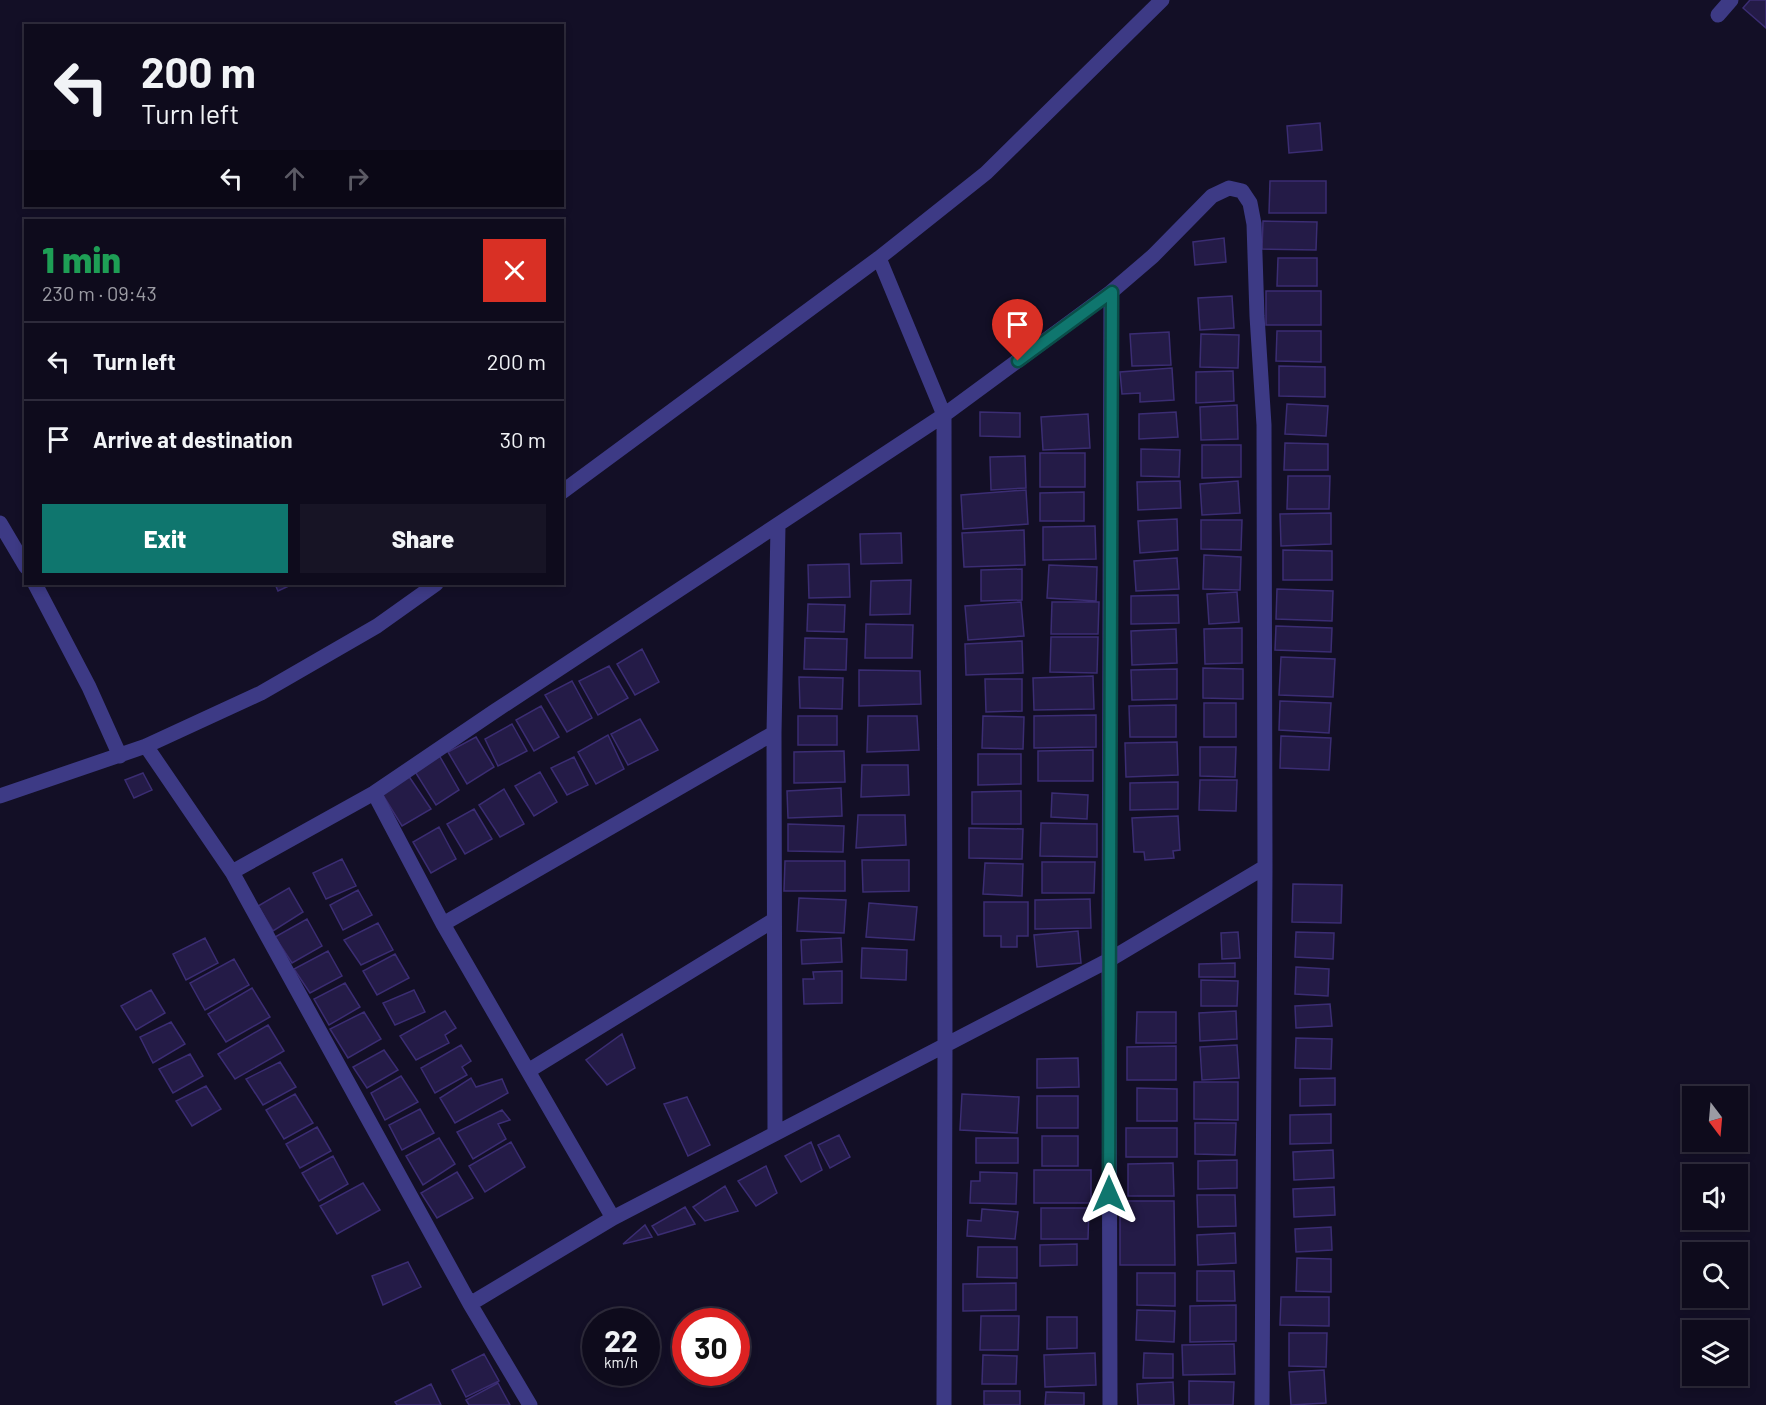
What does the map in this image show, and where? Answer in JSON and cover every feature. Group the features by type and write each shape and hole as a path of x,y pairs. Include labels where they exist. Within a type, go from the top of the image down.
{"street":[{"path":"564,491 879,258 986,173 1162,0"},
{"path":"1718,15 1731,0"},
{"path":"232,872 374,793 944,415 1112,292 1153,256 1212,196 1229,188 1242,191 1250,203 1254,225 1264,425 1265,867 1262,1405"},
{"path":"879,258 944,415 944,1405"},
{"path":"1110,1405 1112,292"},
{"path":"0,523 24,564"},
{"path":"775,1132 774,733 778,526"},
{"path":"36,585 89,687 120,756"},
{"path":"0,796 146,746 261,693 377,626 435,585"},
{"path":"443,924 774,733"},
{"path":"146,746 232,872 470,1304 530,1405"},
{"path":"374,793 443,924 613,1218"},
{"path":"470,1304 613,1218 1109,960 1265,867"},
{"path":"528,1071 774,920"}],"building":[{"path":"1750,0 1766,0 1766,28 1743,8"},
{"path":"1320,123 1322,150 1289,153 1287,126"},
{"path":"1270,181 1326,181 1326,213 1269,213"},
{"path":"1263,221 1317,222 1316,250 1262,249"},
{"path":"1224,238 1226,262 1195,265 1193,242"},
{"path":"1278,258 1317,258 1317,286 1277,286"},
{"path":"1266,291 1321,291 1321,325 1266,325"},
{"path":"1232,296 1234,328 1200,330 1198,298"},
{"path":"1277,331 1321,331 1321,362 1276,361"},
{"path":"1169,332 1171,365 1132,366 1130,334"},
{"path":"1201,334 1239,335 1238,368 1200,367"},
{"path":"1279,366 1325,367 1325,397 1279,396"},
{"path":"1172,368 1174,400 1140,402 1140,393 1122,394 1120,372"},
{"path":"1233,371 1234,401 1196,403 1196,372"},
{"path":"1287,404 1328,406 1326,436 1285,434"},
{"path":"1237,405 1238,439 1201,440 1200,407"},
{"path":"980,412 1020,413 1020,437 980,436"},
{"path":"1176,412 1178,437 1139,439 1139,414"},
{"path":"1088,414 1090,448 1043,450 1041,417"},
{"path":"1285,443 1328,444 1328,470 1284,470"},
{"path":"1202,445 1241,445 1241,477 1202,478"},
{"path":"1141,449 1180,450 1179,477 1141,476"},
{"path":"1040,453 1085,453 1085,487 1040,487"},
{"path":"1025,456 1026,488 991,490 990,457"},
{"path":"1288,476 1330,476 1329,509 1287,509"},
{"path":"1180,481 1181,508 1138,510 1137,482"},
{"path":"1238,481 1240,513 1202,515 1200,484"},
{"path":"1026,490 1028,524 963,529 961,495"},
{"path":"1084,492 1084,521 1040,521 1040,493"},
{"path":"1331,513 1331,544 1281,546 1280,514"},
{"path":"1177,519 1178,550 1140,553 1138,521"},
{"path":"1201,520 1242,520 1241,550 1201,549"},
{"path":"1095,526 1096,559 1043,560 1043,527"},
{"path":"1024,530 1025,565 964,567 962,533"},
{"path":"901,533 902,563 861,564 860,534"},
{"path":"1283,550 1332,551 1332,580 1283,580"},
{"path":"1204,555 1241,557 1240,590 1203,589"},
{"path":"1177,558 1179,589 1136,591 1134,561"},
{"path":"849,564 850,597 809,598 808,565"},
{"path":"1049,565 1097,567 1096,601 1047,598"},
{"path":"1022,569 1022,600 981,601 981,570"},
{"path":"911,580 910,614 870,615 871,581"},
{"path":"275,585 291,585 278,591"},
{"path":"1277,589 1333,591 1332,621 1276,619"},
{"path":"1237,592 1239,622 1209,624 1207,594"},
{"path":"1178,595 1179,623 1131,624 1131,596"},
{"path":"1021,602 1024,636 968,640 965,606"},
{"path":"1052,602 1099,602 1098,634 1051,634"},
{"path":"808,604 845,605 844,632 807,631"},
{"path":"866,624 913,625 912,658 865,658"},
{"path":"1276,626 1332,628 1331,652 1275,650"},
{"path":"1242,628 1242,663 1205,664 1204,629"},
{"path":"1176,629 1177,663 1132,665 1131,631"},
{"path":"1051,637 1098,637 1097,673 1050,672"},
{"path":"805,638 847,639 846,670 804,669"},
{"path":"1022,641 1023,673 966,675 965,644"},
{"path":"642,649 659,682 635,695 617,664"},
{"path":"1281,657 1335,659 1333,697 1279,695"},
{"path":"609,666 628,698 598,715 579,681"},
{"path":"1203,668 1243,669 1243,699 1203,698"},
{"path":"1177,669 1177,699 1132,700 1131,670"},
{"path":"859,670 920,671 921,704 859,706"},
{"path":"1093,676 1094,709 1034,710 1033,678"},
{"path":"799,677 843,678 842,709 800,708"},
{"path":"985,679 1022,679 1022,711 986,712"},
{"path":"572,681 592,718 567,732 545,695"},
{"path":"1280,701 1331,703 1329,733 1279,730"},
{"path":"1204,703 1236,703 1236,737 1204,737"},
{"path":"1176,705 1176,737 1130,737 1129,706"},
{"path":"541,706 559,737 534,751 516,720"},
{"path":"1096,715 1096,747 1034,748 1034,716"},
{"path":"798,716 837,716 837,745 798,745"},
{"path":"868,716 917,716 919,750 867,752"},
{"path":"983,716 1024,717 1023,749 982,748"},
{"path":"640,719 658,750 628,765 611,734"},
{"path":"512,724 527,751 498,766 485,739"},
{"path":"608,735 624,769 596,784 578,752"},
{"path":"1281,736 1331,738 1329,770 1280,768"},
{"path":"476,737 494,767 467,784 448,752"},
{"path":"1177,742 1178,775 1126,777 1125,743"},
{"path":"1200,747 1236,747 1235,777 1200,776"},
{"path":"1093,750 1093,781 1038,781 1038,751"},
{"path":"844,751 845,782 794,783 794,752"},
{"path":"978,754 1021,754 1021,784 978,785"},
{"path":"439,755 459,790 436,805 414,770"},
{"path":"574,757 588,785 567,795 551,768"},
{"path":"862,765 908,765 909,795 861,797"},
{"path":"540,772 557,802 534,816 515,786"},
{"path":"143,773 152,790 134,798 125,780"},
{"path":"408,775 431,809 402,826 381,792"},
{"path":"1200,780 1237,780 1236,811 1199,810"},
{"path":"1178,782 1178,809 1130,810 1130,783"},
{"path":"841,788 842,816 788,818 787,791"},
{"path":"504,789 524,824 500,837 479,805"},
{"path":"1021,791 1021,824 972,824 972,792"},
{"path":"1052,793 1088,795 1087,819 1051,817"},
{"path":"474,809 492,839 465,854 447,824"},
{"path":"858,815 905,815 906,845 856,848"},
{"path":"1178,816 1180,850 1173,851 1174,858 1145,860 1144,852 1134,852 1132,818"},
{"path":"1041,823 1097,824 1097,857 1040,856"},
{"path":"788,824 844,826 843,852 788,851"},
{"path":"439,827 456,859 431,873 413,842"},
{"path":"969,828 1023,829 1022,859 969,858"},
{"path":"342,859 356,886 326,899 313,873"},
{"path":"862,860 909,860 909,891 863,892"},
{"path":"785,861 845,861 845,891 784,891"},
{"path":"1042,862 1095,862 1094,893 1042,893"},
{"path":"985,863 1023,864 1022,896 983,894"},
{"path":"1293,884 1342,885 1341,923 1292,922"},
{"path":"289,888 303,912 273,931 258,906"},
{"path":"358,890 372,915 343,930 330,905"},
{"path":"799,898 846,900 844,933 797,931"},
{"path":"1090,899 1091,928 1035,929 1035,900"},
{"path":"984,902 1028,902 1028,936 1017,936 1017,947 1001,947 1001,936 984,936"},
{"path":"869,903 917,907 914,940 866,937"},
{"path":"307,919 322,946 292,963 275,937"},
{"path":"378,923 393,950 361,965 344,940"},
{"path":"1078,931 1081,963 1037,967 1034,935"},
{"path":"1238,932 1240,958 1222,959 1221,933"},
{"path":"1296,932 1334,933 1333,959 1295,957"},
{"path":"205,938 218,963 186,980 173,954"},
{"path":"841,938 842,962 802,964 801,940"},
{"path":"862,948 907,950 906,980 861,978"},
{"path":"328,951 342,976 310,993 294,969"},
{"path":"395,954 409,978 377,995 363,971"},
{"path":"234,959 249,985 205,1010 190,983"},
{"path":"1235,963 1235,977 1199,977 1199,964"},
{"path":"1296,967 1329,969 1328,996 1295,994"},
{"path":"842,971 842,1003 804,1004 803,979 814,979 813,972"},
{"path":"1201,980 1238,981 1237,1006 1201,1006"},
{"path":"345,983 360,1007 329,1025 314,999"},
{"path":"252,988 270,1017 226,1042 208,1014"},
{"path":"151,990 165,1013 136,1030 121,1006"},
{"path":"414,990 425,1012 395,1025 383,1003"},
{"path":"1330,1004 1332,1026 1296,1028 1295,1006"},
{"path":"445,1011 456,1028 445,1035 449,1043 416,1060 400,1036"},
{"path":"1236,1011 1237,1039 1200,1041 1199,1013"},
{"path":"364,1012 381,1039 348,1058 330,1029"},
{"path":"1137,1012 1176,1012 1176,1043 1136,1043"},
{"path":"171,1022 185,1044 153,1063 140,1037"},
{"path":"268,1025 284,1051 235,1079 218,1054"},
{"path":"622,1034 635,1068 607,1085 586,1060"},
{"path":"1296,1038 1332,1039 1331,1069 1295,1068"},
{"path":"461,1045 471,1061 462,1067 467,1075 435,1093 421,1068"},
{"path":"1237,1045 1239,1078 1202,1080 1200,1047"},
{"path":"1176,1046 1176,1080 1127,1080 1127,1047"},
{"path":"384,1050 398,1070 367,1088 353,1067"},
{"path":"190,1054 203,1076 173,1093 159,1069"},
{"path":"1078,1058 1079,1087 1037,1088 1037,1059"},
{"path":"280,1062 296,1087 263,1105 246,1079"},
{"path":"401,1076 418,1102 385,1120 371,1093"},
{"path":"471,1078 476,1087 502,1079 508,1093 455,1123 440,1098"},
{"path":"1335,1078 1335,1105 1300,1106 1300,1079"},
{"path":"1194,1082 1238,1082 1238,1120 1194,1119"},
{"path":"206,1086 221,1109 192,1126 176,1101"},
{"path":"1137,1088 1177,1089 1177,1121 1137,1121"},
{"path":"295,1094 313,1123 284,1139 266,1110"},
{"path":"962,1094 1019,1097 1017,1133 960,1130"},
{"path":"1037,1096 1078,1096 1078,1128 1037,1128"},
{"path":"687,1097 710,1145 688,1156 664,1104"},
{"path":"420,1109 434,1133 402,1150 389,1125"},
{"path":"502,1110 510,1120 498,1124 506,1139 473,1159 457,1132"},
{"path":"1331,1114 1331,1143 1290,1144 1290,1115"},
{"path":"1195,1123 1236,1123 1235,1155 1195,1154"},
{"path":"317,1127 331,1151 300,1168 286,1144"},
{"path":"1126,1128 1177,1128 1177,1157 1126,1157"},
{"path":"839,1135 850,1157 830,1168 818,1145"},
{"path":"1042,1136 1078,1136 1078,1166 1042,1166"},
{"path":"439,1138 455,1164 423,1185 406,1156"},
{"path":"976,1138 1018,1138 1018,1163 976,1163"},
{"path":"511,1142 525,1167 485,1192 469,1166"},
{"path":"811,1142 822,1170 801,1182 785,1156"},
{"path":"1333,1150 1334,1178 1294,1180 1293,1152"},
{"path":"333,1156 348,1184 319,1201 302,1173"},
{"path":"1237,1160 1237,1188 1198,1189 1198,1161"},
{"path":"1173,1163 1174,1196 1128,1196 1128,1164"},
{"path":"766,1166 777,1193 756,1206 738,1181"},
{"path":"1034,1170 1091,1170 1091,1203 1034,1203"},
{"path":"457,1172 473,1198 437,1218 421,1193"},
{"path":"980,1172 1017,1173 1016,1204 970,1203 971,1181 980,1181"},
{"path":"363,1183 380,1210 337,1234 320,1206"},
{"path":"725,1186 738,1211 705,1221 693,1207"},
{"path":"1334,1187 1335,1215 1294,1217 1293,1189"},
{"path":"1197,1195 1235,1195 1236,1226 1198,1227"},
{"path":"1120,1201 1174,1201 1175,1265 1120,1265"},
{"path":"685,1207 695,1224 658,1235 652,1226"},
{"path":"1041,1208 1089,1208 1088,1239 1041,1239"},
{"path":"982,1209 1018,1212 1015,1239 967,1236 968,1220 981,1221"},
{"path":"645,1225 652,1237 623,1244"},
{"path":"1331,1227 1332,1250 1296,1252 1295,1229"},
{"path":"1235,1233 1236,1263 1198,1265 1197,1235"},
{"path":"1077,1244 1077,1265 1040,1266 1040,1245"},
{"path":"978,1247 1017,1247 1017,1278 977,1277"},
{"path":"1297,1258 1331,1259 1331,1292 1296,1291"},
{"path":"408,1262 421,1287 383,1305 372,1276"},
{"path":"1197,1271 1234,1271 1235,1301 1197,1301"},
{"path":"1137,1273 1175,1273 1175,1306 1137,1305"},
{"path":"1016,1283 1016,1310 963,1311 963,1284"},
{"path":"1281,1297 1329,1297 1329,1326 1280,1325"},
{"path":"1236,1305 1236,1341 1190,1342 1190,1306"},
{"path":"1137,1310 1175,1311 1174,1342 1136,1340"},
{"path":"981,1316 1019,1316 1018,1350 980,1350"},
{"path":"1047,1317 1077,1317 1077,1348 1047,1349"},
{"path":"1289,1333 1327,1333 1326,1367 1289,1366"},
{"path":"1234,1344 1235,1374 1183,1375 1182,1345"},
{"path":"1095,1353 1096,1385 1045,1387 1044,1355"},
{"path":"1144,1353 1173,1354 1173,1378 1143,1378"},
{"path":"484,1354 499,1381 466,1397 452,1370"},
{"path":"983,1355 1017,1356 1016,1384 982,1384"},
{"path":"1324,1370 1326,1403 1291,1405 1289,1372"},
{"path":"1189,1381 1234,1382 1233,1405 1189,1405"},
{"path":"1173,1382 1174,1405 1138,1405 1137,1384"},
{"path":"498,1383 510,1405 469,1405 466,1400"},
{"path":"431,1384 441,1405 397,1405 395,1402"},
{"path":"984,1391 1020,1391 1020,1405 984,1405"},
{"path":"1046,1392 1084,1393 1084,1405 1045,1405"}],"route":[{"path":"1018,361 1112,292 1109,1194"}]}
